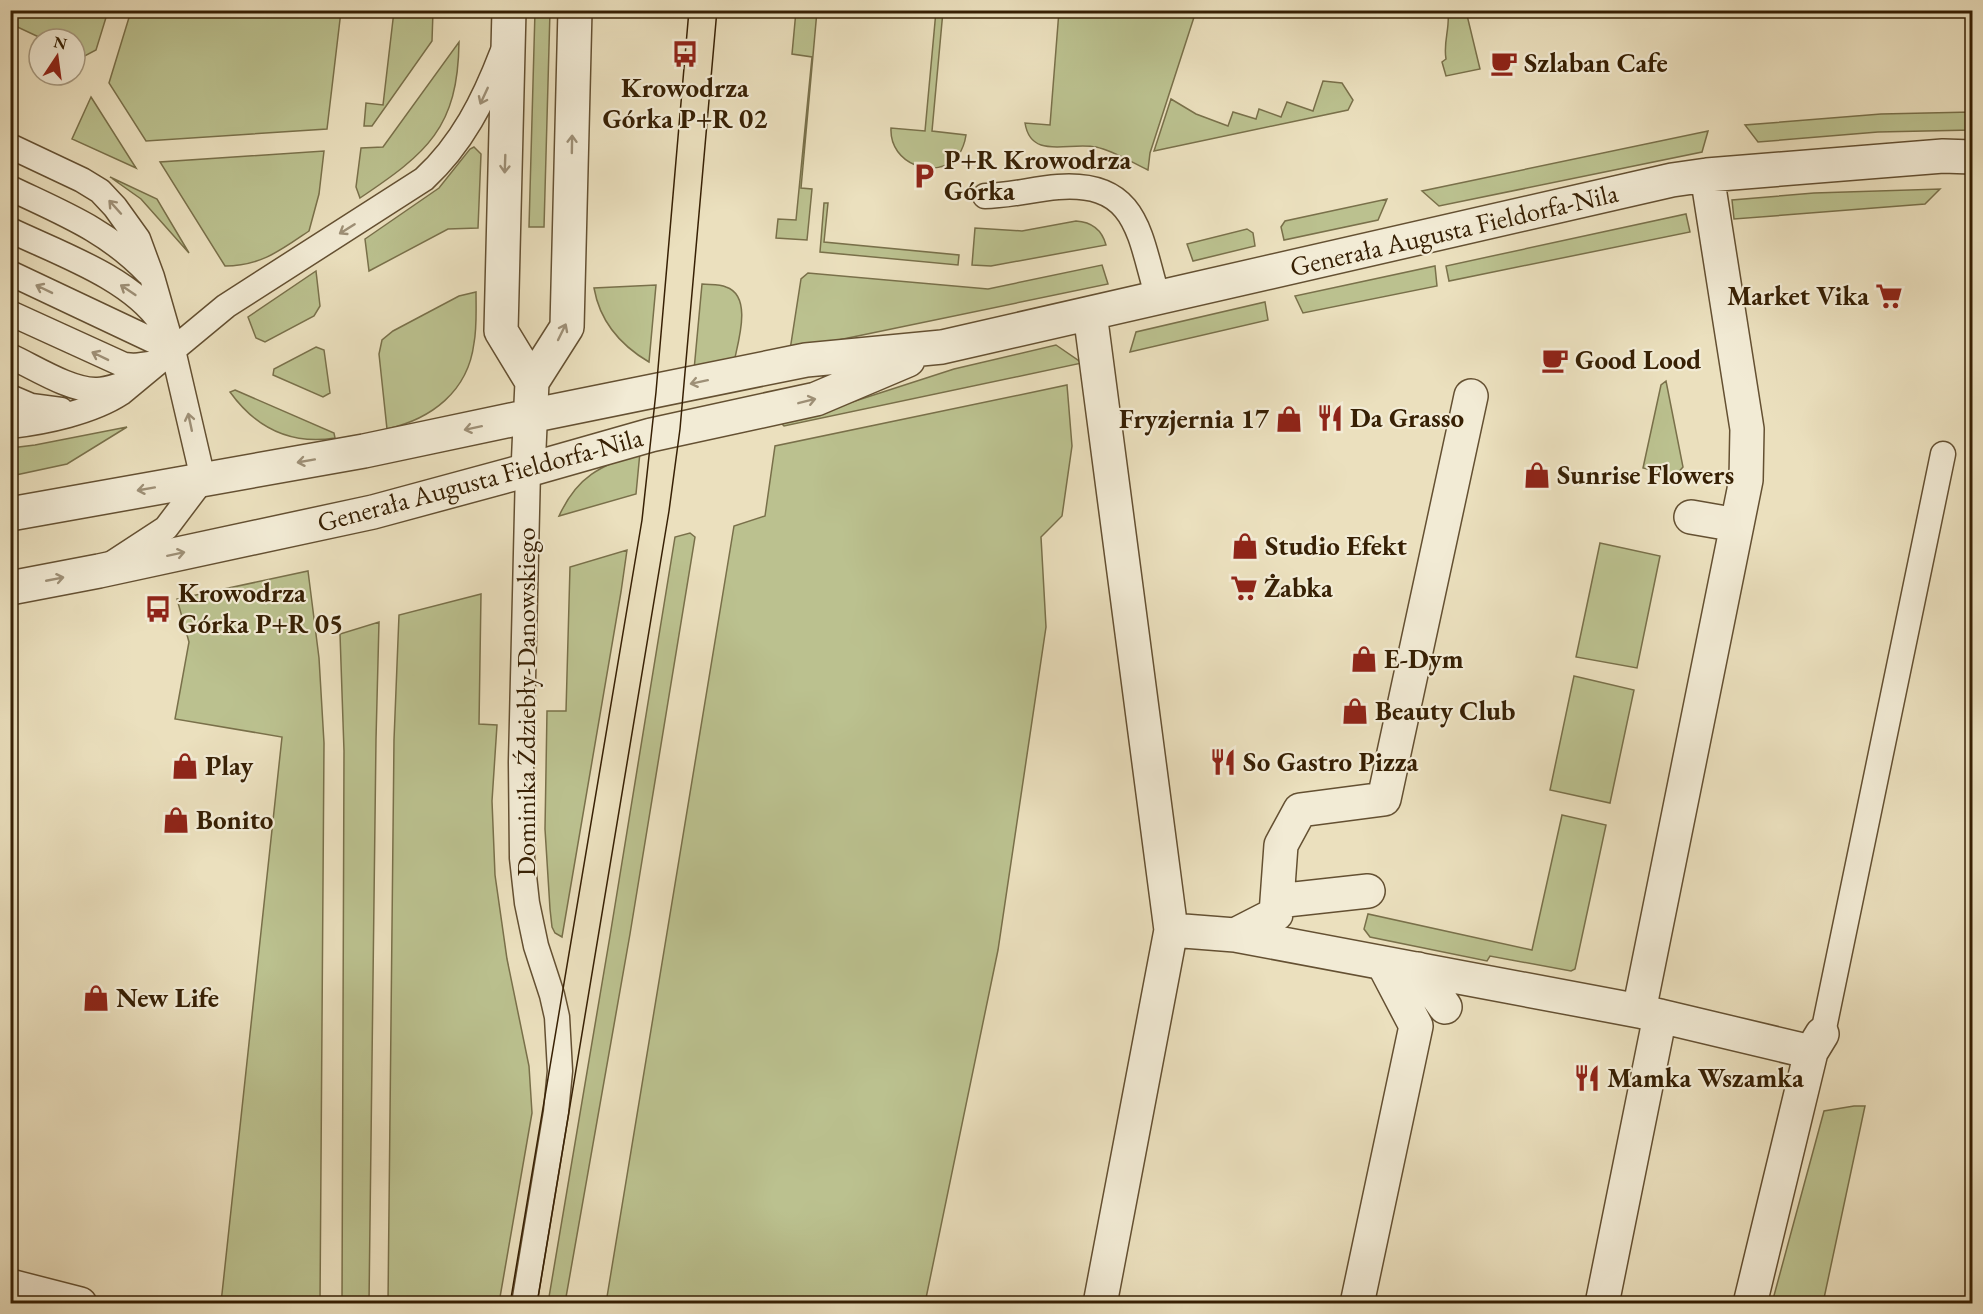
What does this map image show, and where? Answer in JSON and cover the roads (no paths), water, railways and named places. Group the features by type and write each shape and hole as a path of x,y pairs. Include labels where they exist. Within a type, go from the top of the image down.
{"street":[{"name":"Dominika Ździebły-Danowskiego","path":"528,470 532,382 567,327 576,10"},
{"path":"509,16 501,330 532,382"},
{"name":"Generała Augusta Fieldorfa-Nila","path":"10,514 364,451 806,360 942,347 1672,180 1707,175 1943,156 1972,157"},
{"path":"1602,1304 1649,1013 1746,480 1747,429 1707,175"},
{"path":"1090,313 1171,930 1100,1304"},
{"name":"Generała Augusta Fieldorfa-Nila","path":"10,588 373,512 651,435 816,399 942,347"},
{"path":"1235,936 1276,914 1281,845 1300,810 1384,799 1471,396"},
{"path":"1690,517 1737,525"},
{"path":"1277,901 1368,891"},
{"path":"1171,930 1235,936 1817,1042 1750,1304"},
{"path":"1357,1304 1416,1026 1383,963"},
{"path":"1418,969 1445,1007"},
{"path":"10,1286 80,1304"}],"lane":[{"path":"10,313 124,365 135,366 166,348 226,306 406,192 438,166 450,153 480,105 502,51 509,16"},
{"path":"10,146 82,180 99,191 115,207 138,239 152,277 166,348 203,479 166,528 99,571"},
{"path":"985,196 1004,196 1059,187 1089,188 1103,191 1117,198 1133,219 1158,298"},
{"path":"10,188 81,221 101,233 152,277"},
{"path":"10,230 128,289 148,306 166,348"},
{"path":"10,273 166,348"},
{"path":"10,426 82,411 104,404 133,382 166,348"},
{"path":"10,356 86,389 98,390 133,382"},
{"path":"10,397 39,408 82,411"},
{"path":"1817,1042 1943,454"},
{"name":"Dominika Ździebły-Danowskiego","path":"524,1304 556,1112 560,1071 557,1017 536,946 527,903 522,858 521,762 528,470"}],"tram line":[{"path":"510,1304 642,520 656,392 689,10"},
{"path":"537,1304 669,511 680,429 717,10"}],"place":[{"name":"Krowodrza Górka P+R 02","path":"685,54"},
{"name":"Szlaban Cafe","path":"1504,63"},
{"name":"P+R Krowodrza Górka","path":"924,176"},
{"name":"Market Vika","path":"1889,296"},
{"name":"Good Lood","path":"1555,360"},
{"name":"Da Grasso","path":"1330,418"},
{"name":"Fryzjernia 17","path":"1289,419"},
{"name":"Sunrise Flowers","path":"1537,475"},
{"name":"Studio Efekt","path":"1245,546"},
{"name":"Żabka","path":"1244,588"},
{"name":"Krowodrza Górka P+R 05","path":"158,609"},
{"name":"E-Dym","path":"1364,659"},
{"name":"Beauty Club","path":"1355,711"},
{"name":"So Gastro Pizza","path":"1223,762"},
{"name":"Play","path":"185,766"},
{"name":"Bonito","path":"176,820"},
{"name":"New Life","path":"96,998"},
{"name":"Mamka Wszamka","path":"1587,1078"}]}
